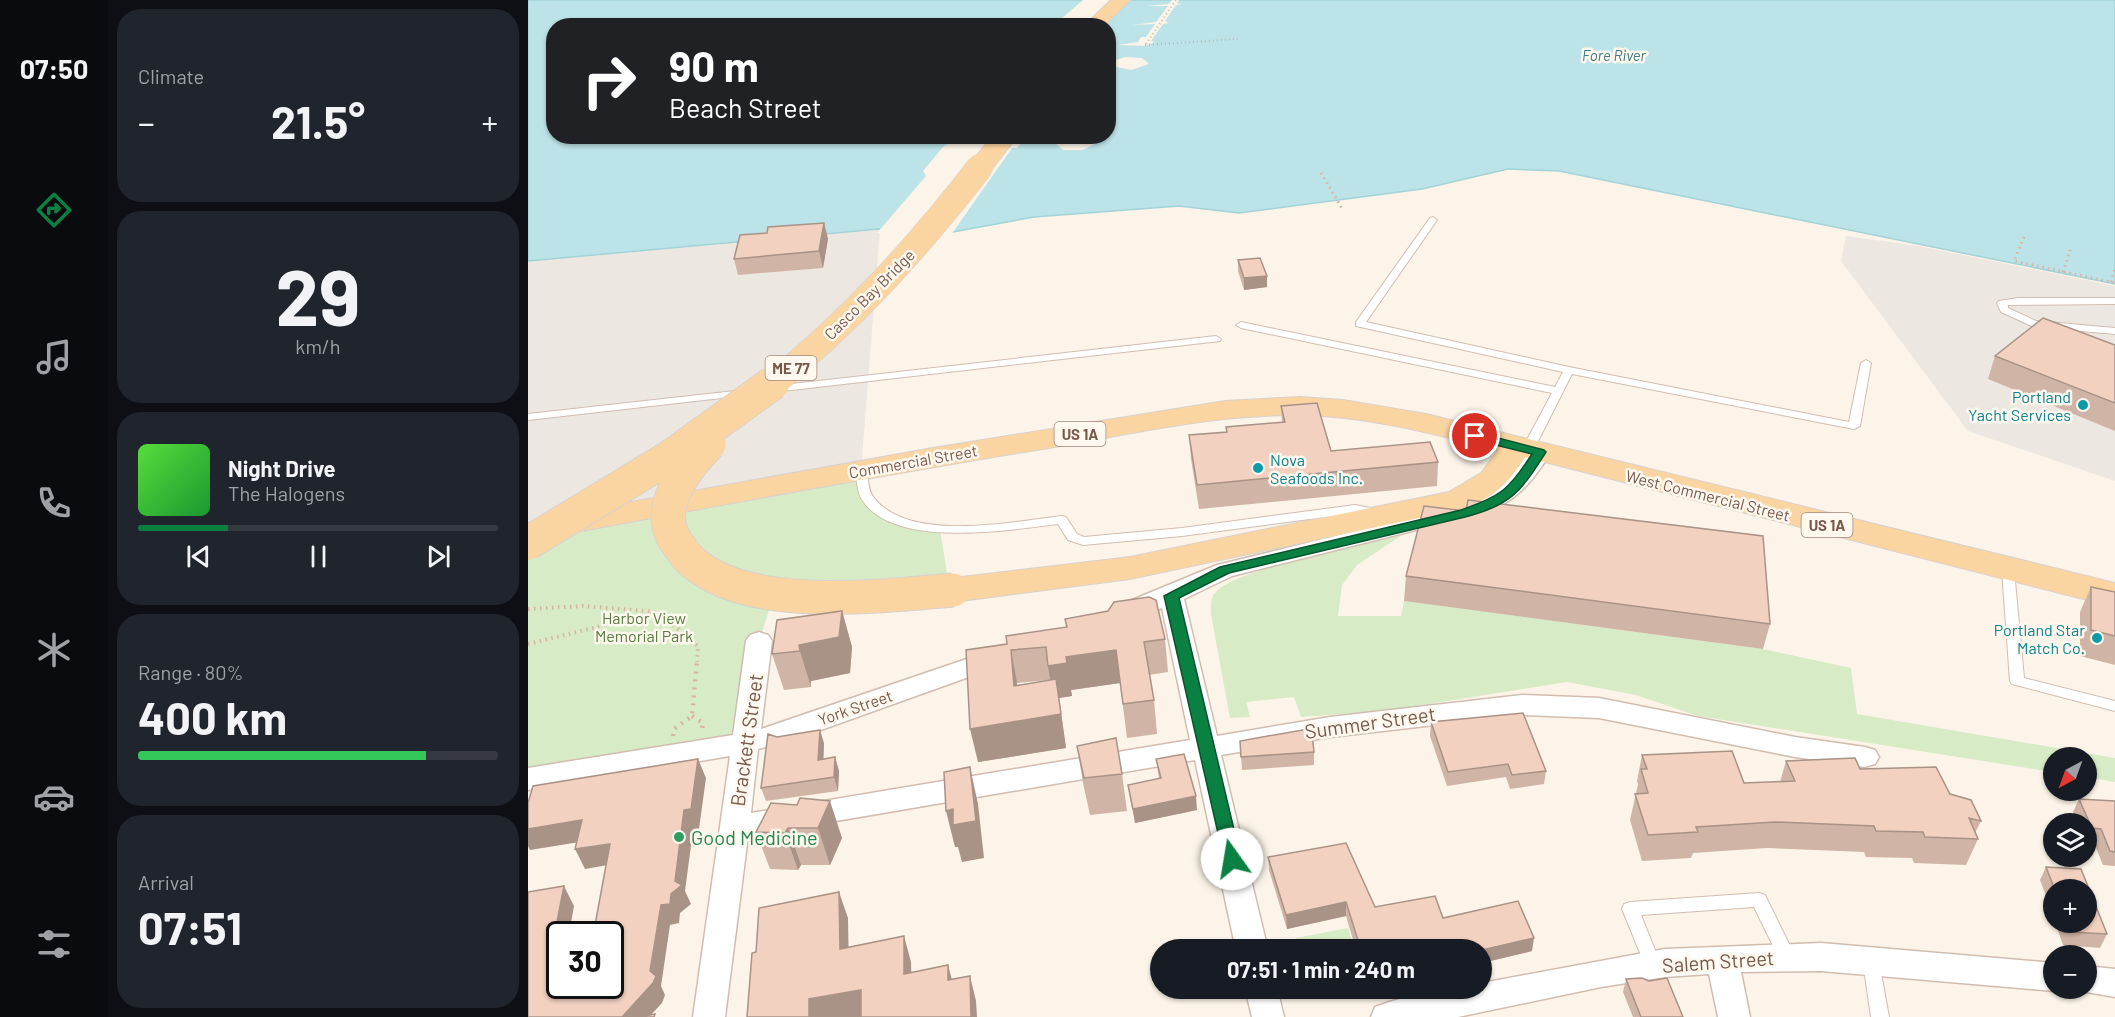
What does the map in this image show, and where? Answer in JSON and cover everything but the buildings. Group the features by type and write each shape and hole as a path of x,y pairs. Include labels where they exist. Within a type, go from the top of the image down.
{"main road":[{"path":"1088,18 1098,0"},
{"path":"1093,18 1121,0"},
{"name":"Casco Bay Bridge","path":"528,519 631,457 706,406 796,338 868,268 971,144"},
{"name":"Casco Bay Bridge","path":"528,543 615,494 773,384 883,284 998,144"},
{"name":"West Commercial Street","path":"1300,406 1386,415 2115,595"},
{"name":"Commercial Street","path":"528,531 861,471 1225,410 1300,406"},
{"path":"724,420 711,442 686,469 671,497 669,522 672,534 677,545 695,565 724,581 741,587 794,595 853,596 953,590 1130,568 1457,500 1482,491 1528,449"}],"street":[{"path":"1105,619 1172,596 1225,570 1465,513 1493,503 1517,488 1528,449"},
{"path":"1172,596 1250,939"},
{"name":"Brackett Street","path":"709,1017 759,641"},
{"name":"York Street","path":"530,785 671,754 783,733 1016,650"},
{"name":"Summer Street","path":"734,827 1206,746 1408,716 1522,705 1599,708 1785,745 1864,758"},
{"name":"Salem Street","path":"1387,1017 1653,965 1722,959 1787,957 2043,976"},
{"path":"1722,959 1734,1017"},
{"path":"2097,981 2115,982"},
{"path":"1264,999 1268,1017"}],"lane":[{"path":"1433,220 1360,324 1569,370 1854,426 1866,363"},
{"path":"2115,301 2002,303 2004,310 2034,324 2115,331"},
{"path":"1241,325 1558,391"},
{"path":"528,417 1216,339"},
{"path":"1528,449 1569,370"},
{"path":"861,471 866,496 873,504 904,523 940,530 1062,520 1072,537 1083,541 1182,532 1355,509 1387,515"},
{"path":"2008,570 2017,681 2115,706"},
{"path":"1653,965 1630,909 1759,900 1787,957"},
{"path":"1871,962 1880,1017"}],"path":[{"path":"1176,0 1145,45 1238,39"},
{"path":"1321,173 1343,210"},
{"path":"2024,237 2014,261 2113,283 2115,269"},
{"path":"2063,272 2070,248"},
{"path":"528,609 583,606 658,612 698,646 692,716 674,729 671,754"},
{"path":"528,644 658,612"}],"shaded area":[{"path":"880,229 861,471 528,531 528,234 665,247"},
{"path":"1846,236 1919,246 2115,286 2115,481 1968,431 1841,261"}],"green space":[{"name":"Harbor View Memorial Park","path":"861,471 866,496 893,518 940,529 948,580 777,586 759,641 744,743 528,779 528,530"},
{"path":"1402,535 1357,565 1342,585 1338,616 1401,616 1404,601 1763,649 1851,668 1857,714 2050,747 2043,747 2043,770 1698,716 1636,695 1567,682 1385,711 1301,717 1294,697 1246,702 1250,717 1230,718 1211,614 1214,594 1228,583 1248,575 1333,551"},
{"path":"2097,755 2115,758 2115,782 2097,779"},
{"path":"1348,928 1351,939 1296,939"}],"water":[{"name":"Fore River","path":"528,0 2115,0 2115,284 1559,171 1508,169 1422,189 1239,213 1179,206 1034,217 953,232 879,229 528,261"}],"pier":[{"path":"1083,0 1131,0 1113,18 1062,18"},
{"path":"1172,0 1179,0 1177,3 1181,4 1176,5 1165,21 1169,23 1163,24 1151,41 1155,42 1145,46 1118,45 1138,42 1141,37 1146,37 1155,24 1132,25 1156,22 1168,6 1146,6 1169,4"},
{"path":"1125,57 1142,58 1149,64 1131,70 1116,67 1116,60"},
{"path":"948,144 1020,144 1017,148 1012,148 951,235 877,233 926,176 923,171"},
{"path":"1056,144 1094,144 1083,150 1063,150"}],"place":[{"name":"Portland Yacht Services","path":"2083,405"},
{"name":"Nova Seafoods Inc.","path":"1258,468"},
{"name":"Portland Star Match Co.","path":"2097,638"},
{"name":"Good Medicine","path":"679,837"}],"route":[{"path":"1232,859 1172,596 1199,580 1225,570 1465,513 1493,503 1517,488 1540,452 1475,436"}]}
